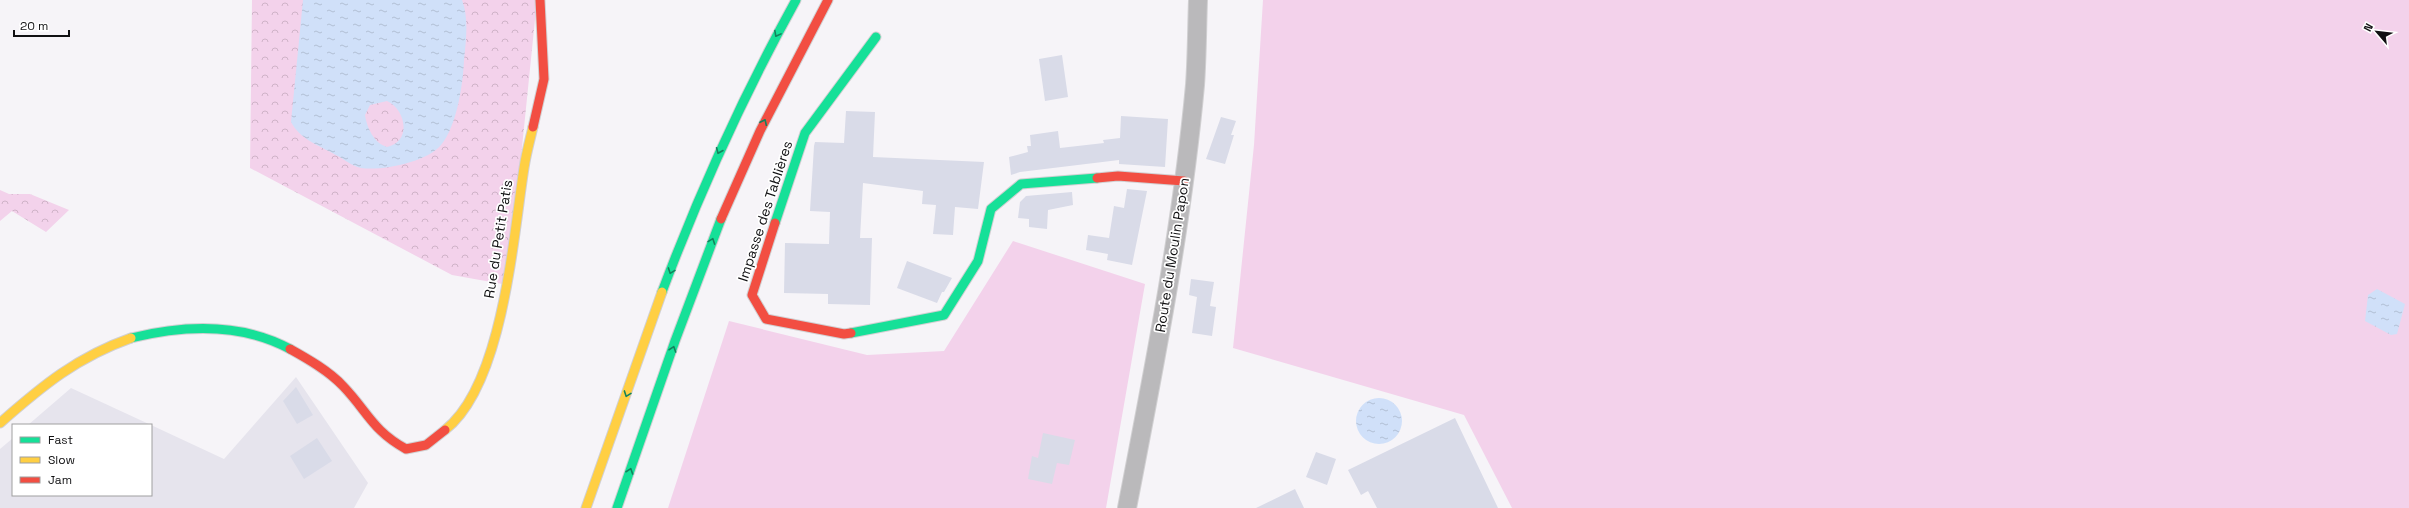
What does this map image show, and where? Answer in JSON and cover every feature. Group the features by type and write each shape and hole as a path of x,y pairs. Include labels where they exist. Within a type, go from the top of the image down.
{"main road":[{"name":"Rue du Petit Patis","path":"0,423 55,376 100,349 143,333 184,328 224,329 268,339 304,357 337,380 384,436 406,449 426,445 449,427 475,393 484,372 508,285 524,166 544,79 540,0"},
{"path":"586,508 683,238 723,141 796,0"},
{"path":"616,508 689,304 734,187 780,88 828,0"},
{"name":"Impasse des Tablières","path":"876,37 806,133 752,295 766,319 844,334 944,315 978,261 991,209 1021,184 1118,176 1184,181"}],"street":[{"name":"Route du Moulin Papon","path":"1127,508 1158,347 1184,181 1195,84 1198,0"}],"shaded area":[{"path":"296,377 368,483 354,508 0,508 0,449 12,439 12,496 152,496 152,425 224,459"},
{"path":"71,388 149,424 29,424"}],"green space":[{"path":"252,0 537,0 508,285 452,275 250,168"},
{"path":"1263,0 2409,0 2409,508 1512,508 1464,415 1233,348 1254,145"},
{"path":"0,190 9,194 30,194 69,210 46,232 12,211 0,221"},
{"path":"1013,241 1145,284 1106,508 668,508 729,321 867,355 944,351"}],"water":[{"path":"303,0 462,0 466,14 466,30 461,92 455,116 447,137 434,151 415,161 392,167 370,169 361,168 350,164 310,141 299,133 291,122","holes":["387,101 399,111 404,125 400,139 395,144 387,147 375,139 367,125 365,115 370,105"]},
{"path":"2377,289 2405,304 2397,334 2391,335 2365,321 2368,295"},
{"path":"1375,398 1383,398 1392,402 1398,408 1402,421 1398,434 1392,440 1383,444 1375,444 1366,440 1360,434 1356,425 1356,417 1360,408 1366,402"}],"building":[{"path":"1062,55 1068,97 1045,101 1039,59"},
{"path":"846,111 875,112 873,157 984,162 978,209 955,207 953,235 933,234 936,205 922,204 923,191 863,183 860,238 872,238 870,305 828,304 828,294 784,293 785,243 829,244 830,212 810,211 814,146 815,142 844,143"},
{"path":"1121,116 1168,119 1165,167 1119,164 1119,160 1020,172 1011,175 1009,157 1028,152 1027,146 1031,146 1030,135 1058,131 1060,148 1104,143 1103,140 1120,138"},
{"path":"1221,117 1236,121 1231,135 1234,135 1225,164 1206,159"},
{"path":"1127,189 1147,191 1132,265 1107,260 1108,254 1086,250 1088,235 1109,238 1114,206 1124,208"},
{"path":"1072,192 1073,205 1048,210 1047,229 1029,227 1029,219 1018,218 1020,202 1026,196"},
{"path":"907,261 952,278 944,292 942,292 937,303 897,288"},
{"path":"1191,279 1214,282 1210,306 1216,307 1212,336 1192,333 1197,297 1189,295"},
{"path":"296,387 313,415 297,424 283,401"},
{"path":"1455,418 1498,508 1377,508 1368,491 1361,495 1348,470"},
{"path":"1043,433 1075,440 1069,465 1057,463 1052,484 1028,479 1032,456 1038,458"},
{"path":"317,438 332,461 304,479 290,456"},
{"path":"1316,452 1336,459 1327,485 1306,477"},
{"path":"1295,489 1304,508 1256,508"}],"traffic: fast":[{"path":"662,292 707,180 758,71 796,0"},
{"path":"775,223 805,133 876,37"},
{"path":"851,333 944,315 978,261 991,209 1021,184 1097,178"},
{"path":"617,508 675,341 721,219"},
{"path":"131,338 171,330 212,328 252,334 271,340 290,349"}],"traffic: slow":[{"path":"445,430 465,409 480,380 493,346 509,270 525,163 533,127"},
{"path":"586,508 662,292"},
{"path":"0,423 46,385 77,363 131,338"}],"traffic: jam":[{"path":"533,127 544,79 540,0"},
{"path":"721,219 760,131 828,0"},
{"path":"1097,178 1118,176 1184,181"},
{"path":"775,223 752,295 766,319 844,334 851,333"},
{"path":"290,349 331,375 351,395 385,435 406,449 426,445 445,430"}]}
